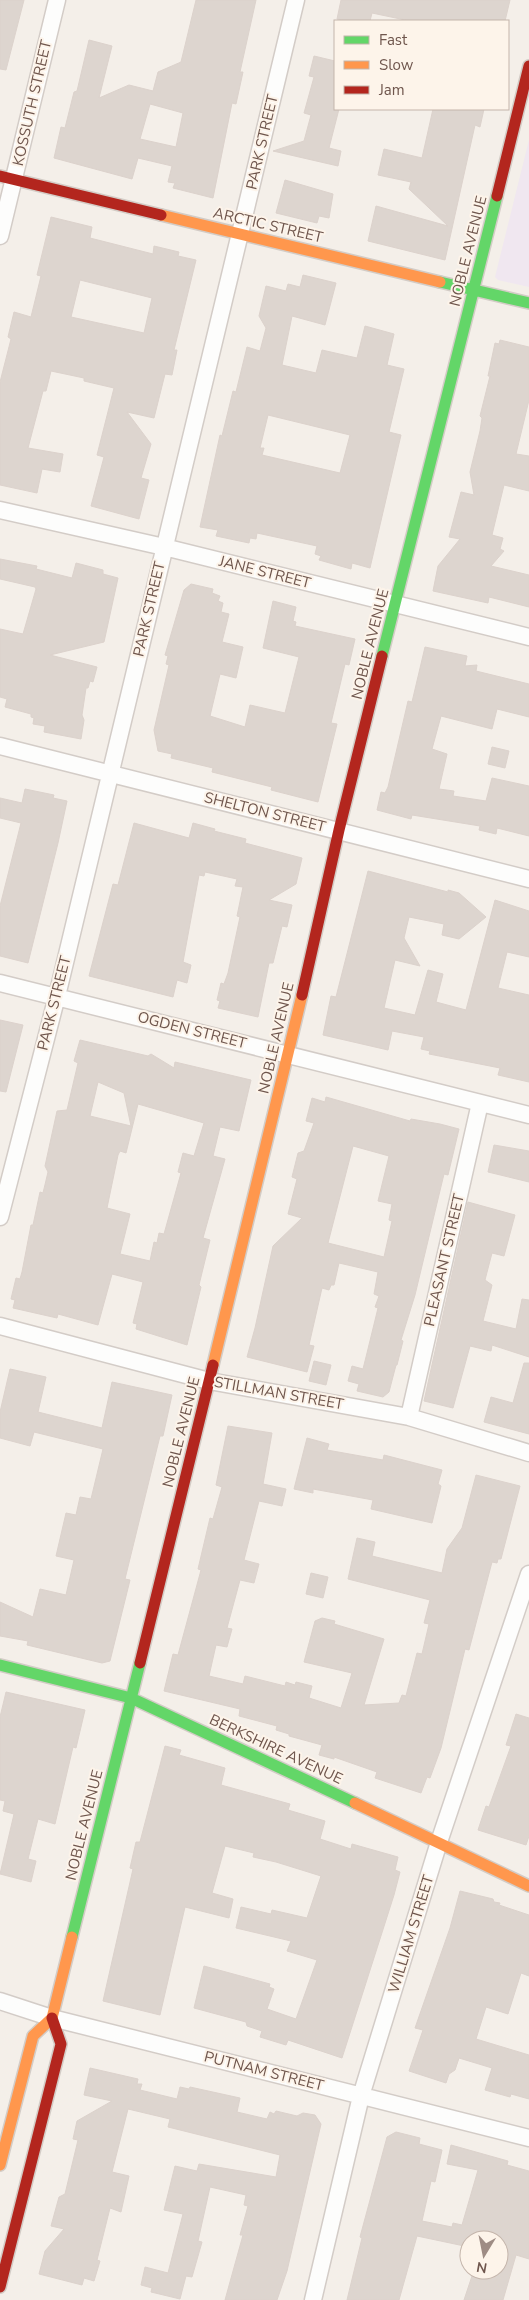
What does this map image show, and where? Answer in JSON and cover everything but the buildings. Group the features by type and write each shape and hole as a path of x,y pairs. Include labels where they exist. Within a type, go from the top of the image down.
{"main road":[{"name":"NOBLE AVENUE","path":"52,2018 210,1380 339,830 529,66"},
{"name":"ARCTIC STREET","path":"7,178 529,303"},
{"name":"BERKSHIRE AVENUE","path":"0,1665 131,1698 440,1842 529,1886"},
{"path":"0,2165 32,2036 52,2018 61,2044 5,2243 0,2287"}],"street":[{"name":"KOSSUTH STREET","path":"0,236 7,178 57,0"},
{"name":"PARK STREET","path":"0,1218 57,996 296,0"},
{"name":"JANE STREET","path":"0,510 164,547 529,637"},
{"name":"SHELTON STREET","path":"0,746 110,772 529,879"},
{"name":"OGDEN STREET","path":"0,983 529,1115"},
{"name":"PLEASANT STREET","path":"409,1417 480,1104"},
{"name":"STILLMAN STREET","path":"0,1326 210,1380 409,1417 529,1453"},
{"name":"WILLIAM STREET","path":"313,2300 360,2096 440,1842 529,1574"},
{"name":"PUTNAM STREET","path":"0,2001 52,2018 529,2138"}],"shaded area":[{"path":"529,140 529,287 498,280 495,277"}],"traffic: fast":[{"path":"382,656 497,196"},
{"path":"440,282 529,303"},
{"path":"72,1937 140,1663"},
{"path":"0,1665 131,1698 355,1803"}],"traffic: slow":[{"path":"161,215 440,282"},
{"path":"213,1365 302,995"},
{"path":"355,1803 529,1886"},
{"path":"0,2165 33,2036 52,2018 72,1937"}],"traffic: jam":[{"path":"497,196 529,66"},
{"path":"0,176 161,215"},
{"path":"302,995 339,830 382,656"},
{"path":"140,1663 213,1365"},
{"path":"0,2287 61,2044 52,2018"}]}
